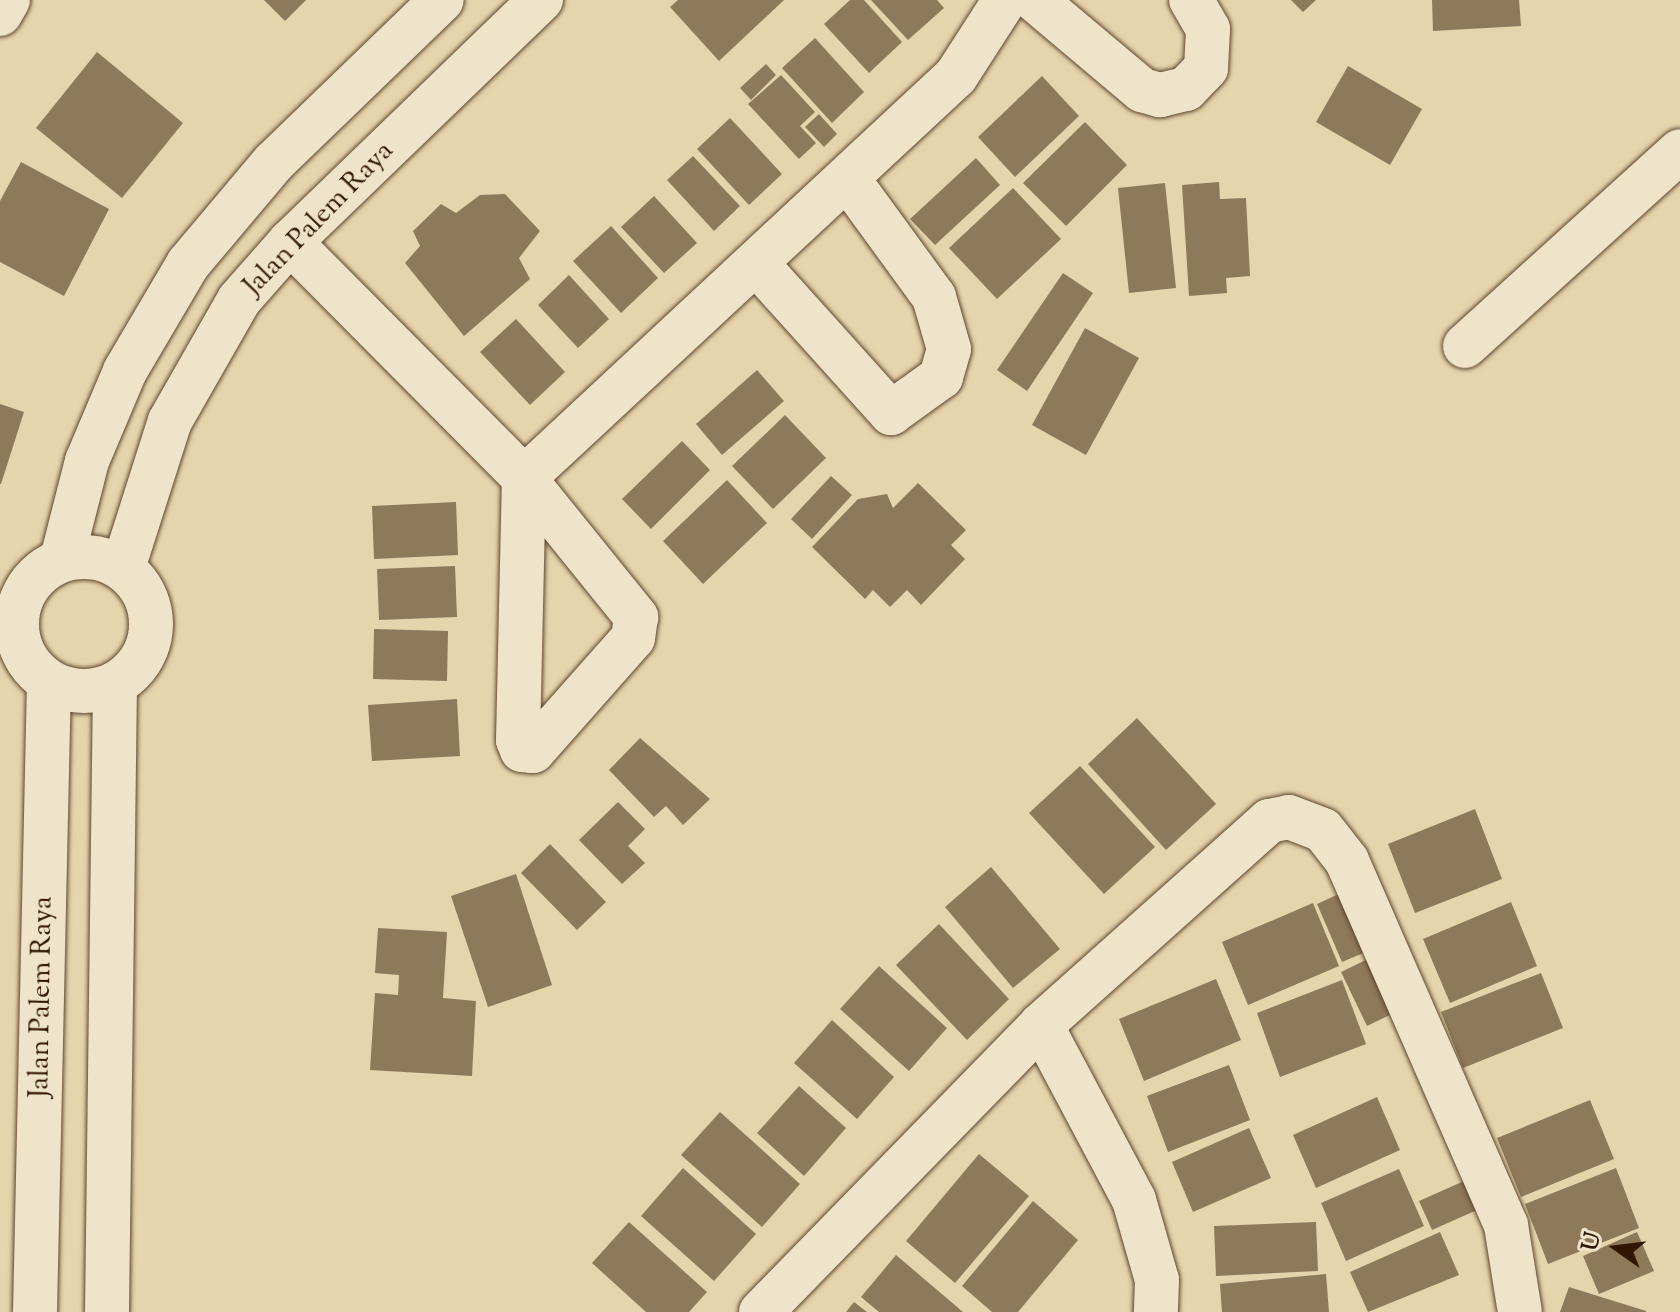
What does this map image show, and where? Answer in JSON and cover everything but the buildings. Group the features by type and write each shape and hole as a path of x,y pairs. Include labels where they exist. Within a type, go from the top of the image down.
{"street":[{"path":"0,14 8,0"},
{"path":"62,559 93,448 125,371 188,264 274,162 442,0"},
{"name":"Jalan Palem Raya","path":"123,568 170,421 232,312 290,242 541,0"},
{"path":"290,242 524,478 636,617 633,638 533,751 522,750 518,740 524,478 956,76 1005,0"},
{"path":"1035,0 1142,90 1160,95 1186,89 1206,68 1208,29 1191,0"},
{"path":"1465,346 1680,151"},
{"path":"756,263 891,413 941,377 949,349 934,297 848,179"},
{"path":"103,558 123,568 149,604 152,627 147,651 115,684 71,691 49,682 10,625 35,578 62,559 103,558"},
{"name":"Jalan Palem Raya","path":"35,1312 49,682"},
{"path":"107,1312 115,684"},
{"path":"761,1312 1041,1025 1269,821 1312,822 1347,861 1506,1225 1520,1312"},
{"path":"1041,1025 1134,1200 1155,1268 1156,1312"}]}
